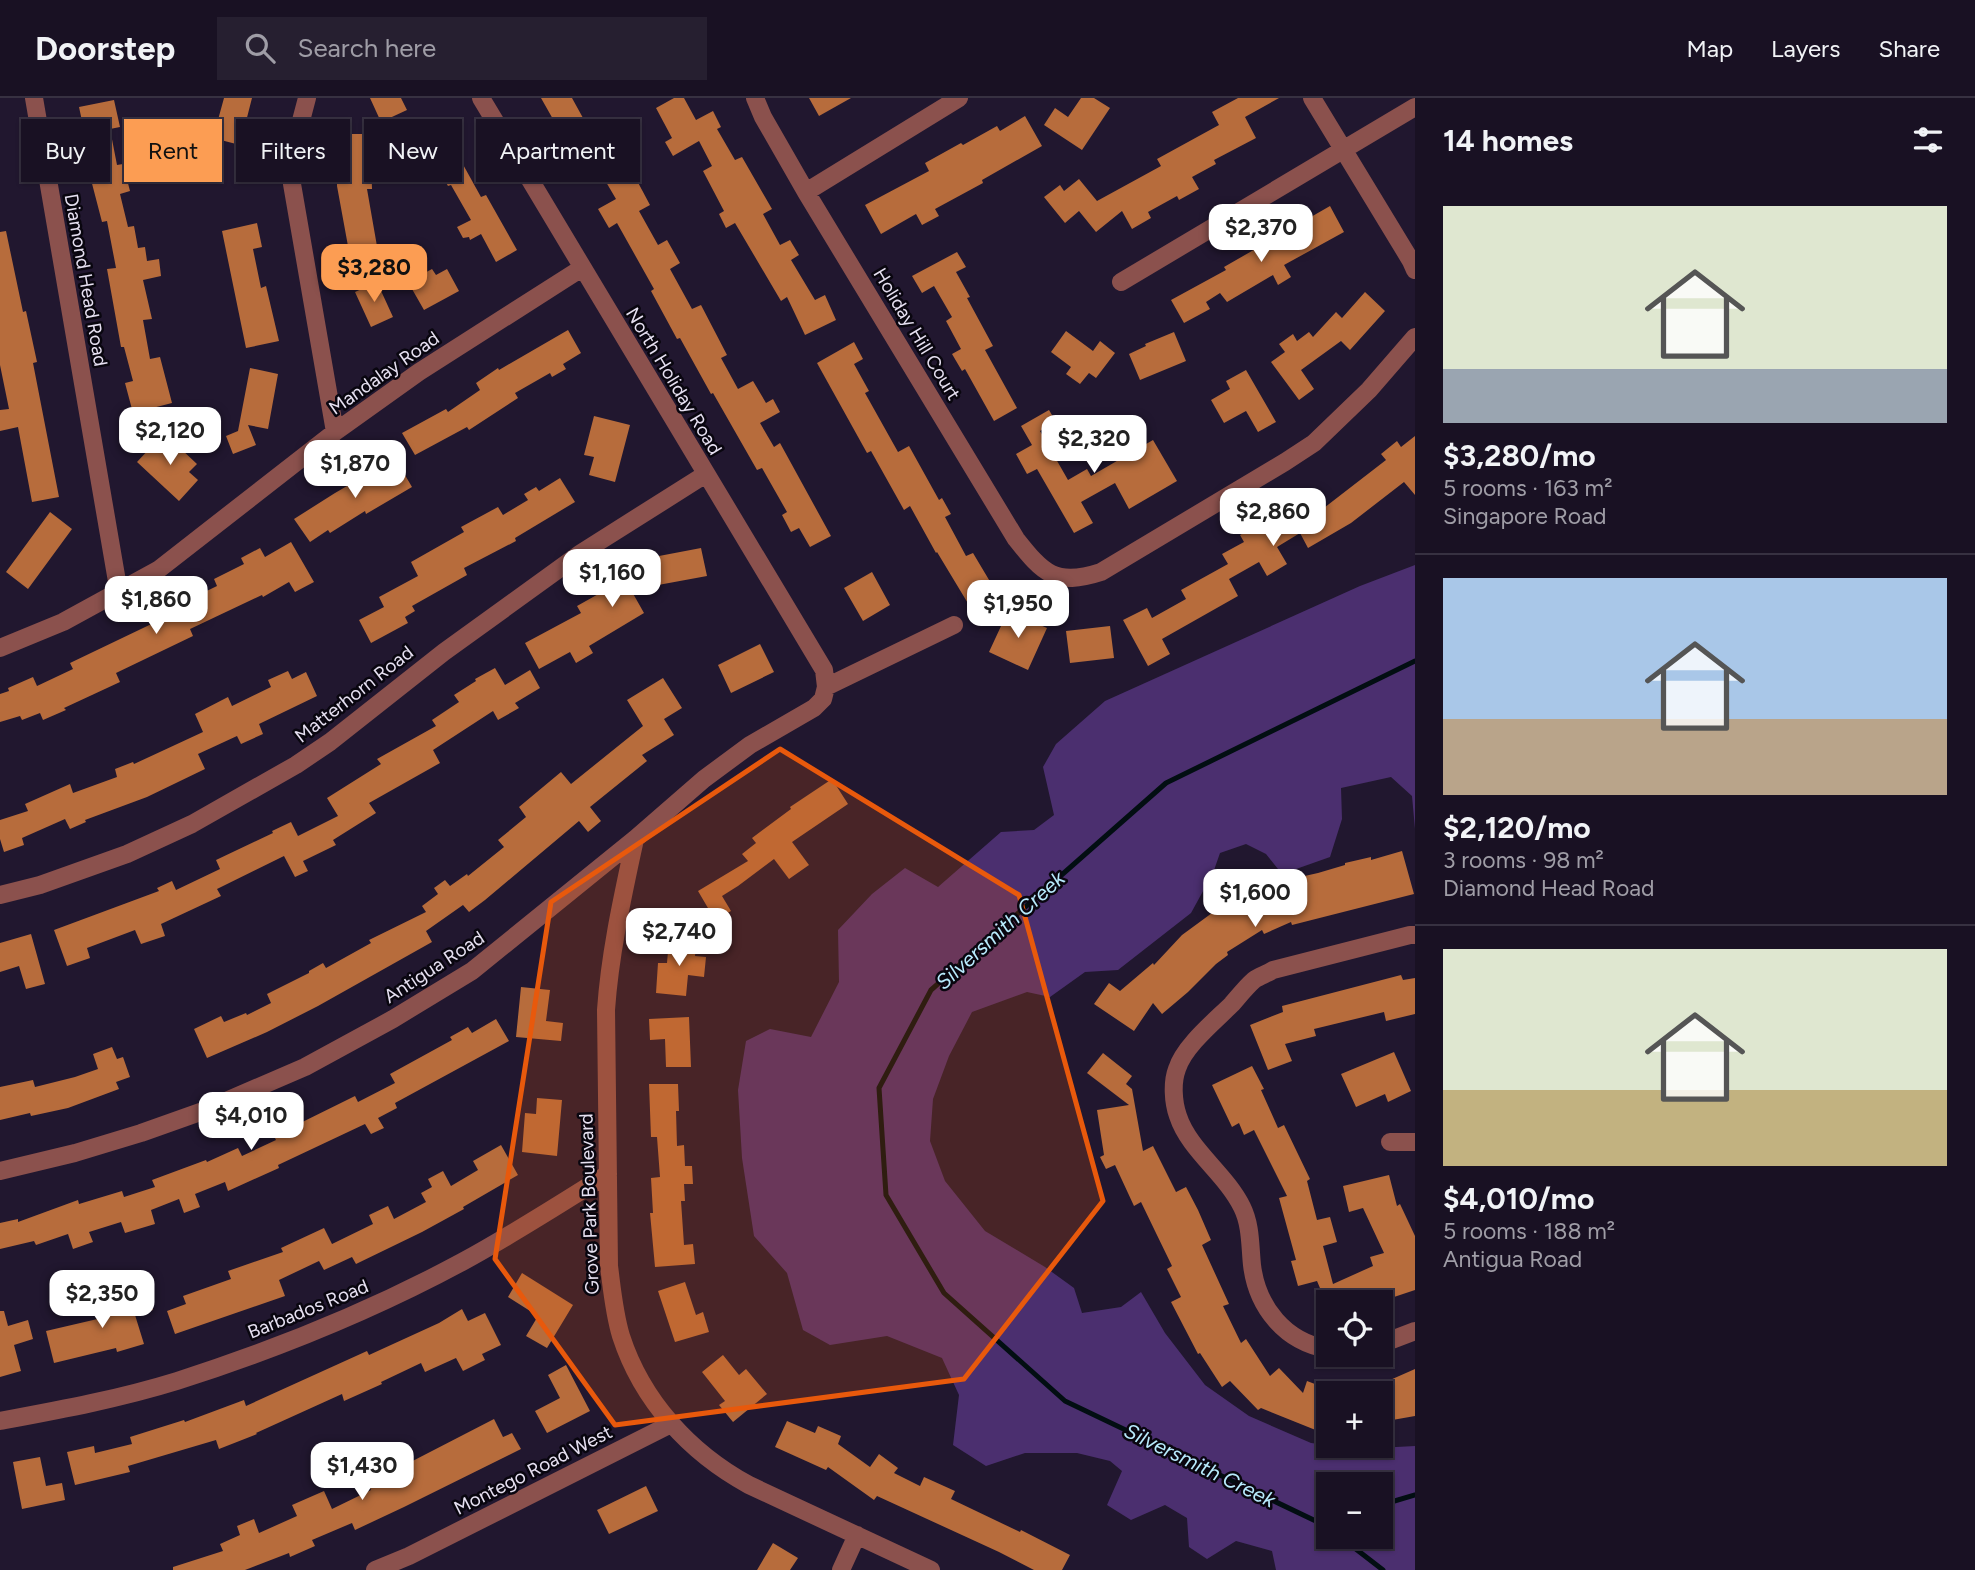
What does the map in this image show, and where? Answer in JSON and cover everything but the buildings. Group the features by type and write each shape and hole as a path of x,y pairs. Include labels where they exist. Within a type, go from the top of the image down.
{"street":[{"name":"Diamond Head Road","path":"34,98 119,593"},
{"path":"307,98 297,136 292,184 335,432"},
{"name":"North Holiday Road","path":"481,98 824,670 826,687"},
{"name":"Holiday Hill Court","path":"755,98 763,117 806,191 1016,539 1035,564 1058,577 1082,578 1101,572 1314,443 1369,390 1415,337"},
{"path":"806,191 959,98"},
{"path":"1312,98 1415,270"},
{"path":"1121,282 1415,107"},
{"name":"Mandalay Road","path":"0,648 63,622 158,570 335,432 419,372 582,268"},
{"name":"Matterhorn Road","path":"0,895 40,886 127,854 192,824 285,771 330,742 444,652 581,553 706,474"},
{"path":"826,687 954,625"},
{"name":"Antigua Road","path":"0,1171 75,1153 203,1111 305,1067 393,1019 472,971 713,772 750,745 814,708 822,699 826,687"},
{"name":"Grove Park Boulevard","path":"635,839 621,906 606,1010 610,1266 613,1302 621,1336 643,1384 671,1424 697,1450 733,1476 930,1570"},
{"path":"1316,1347 1291,1336 1273,1318 1258,1292 1244,1209 1230,1187 1191,1140 1178,1116 1174,1087 1177,1067 1189,1048 1254,980 1273,970 1415,935"},
{"path":"1390,1142 1414,1143"},
{"name":"Barbados Road","path":"0,1421 97,1402 174,1382 343,1319 462,1262 608,1174"},
{"path":"1393,1339 1415,1331"},
{"name":"Montego Road West","path":"375,1570 409,1556 671,1424"},
{"path":"841,1570 857,1535"}],"highlighted area":[{"path":"780,749 1019,895 1103,1201 964,1379 615,1425 495,1259 551,902"}],"shaded area":[{"path":"1415,565 1415,829 1412,796 1391,777 1341,788 1342,819 1330,857 1282,874 1266,854 1246,844 1220,853 1213,873 1191,913 1118,970 1085,972 1050,997 1027,992 972,1012 949,1056 933,1099 930,1141 945,1181 985,1231 1074,1288 1082,1313 1121,1307 1141,1292 1165,1333 1205,1385 1249,1416 1316,1444 1316,1458 1393,1458 1393,1447 1415,1446 1415,1570 1276,1570 1272,1551 1236,1541 1207,1559 1189,1547 1187,1518 1165,1505 1131,1520 1107,1505 1122,1471 1110,1461 1077,1453 1025,1453 986,1466 953,1445 959,1395 942,1358 887,1336 830,1345 803,1330 787,1273 754,1236 742,1158 738,1090 746,1041 770,1029 811,1037 839,982 838,930 872,894 905,868 938,887 1001,832 1034,830 1054,815 1043,767 1056,744 1105,701 1360,586"}],"waterway":[{"name":"Silversmith Creek","path":"1316,1521 1065,1401 944,1293 886,1195 879,1088 931,990 1166,783 1415,661"},
{"name":"Silversmith Creek","path":"1393,1501 1415,1495"},
{"path":"1356,1549 1383,1570"}]}
